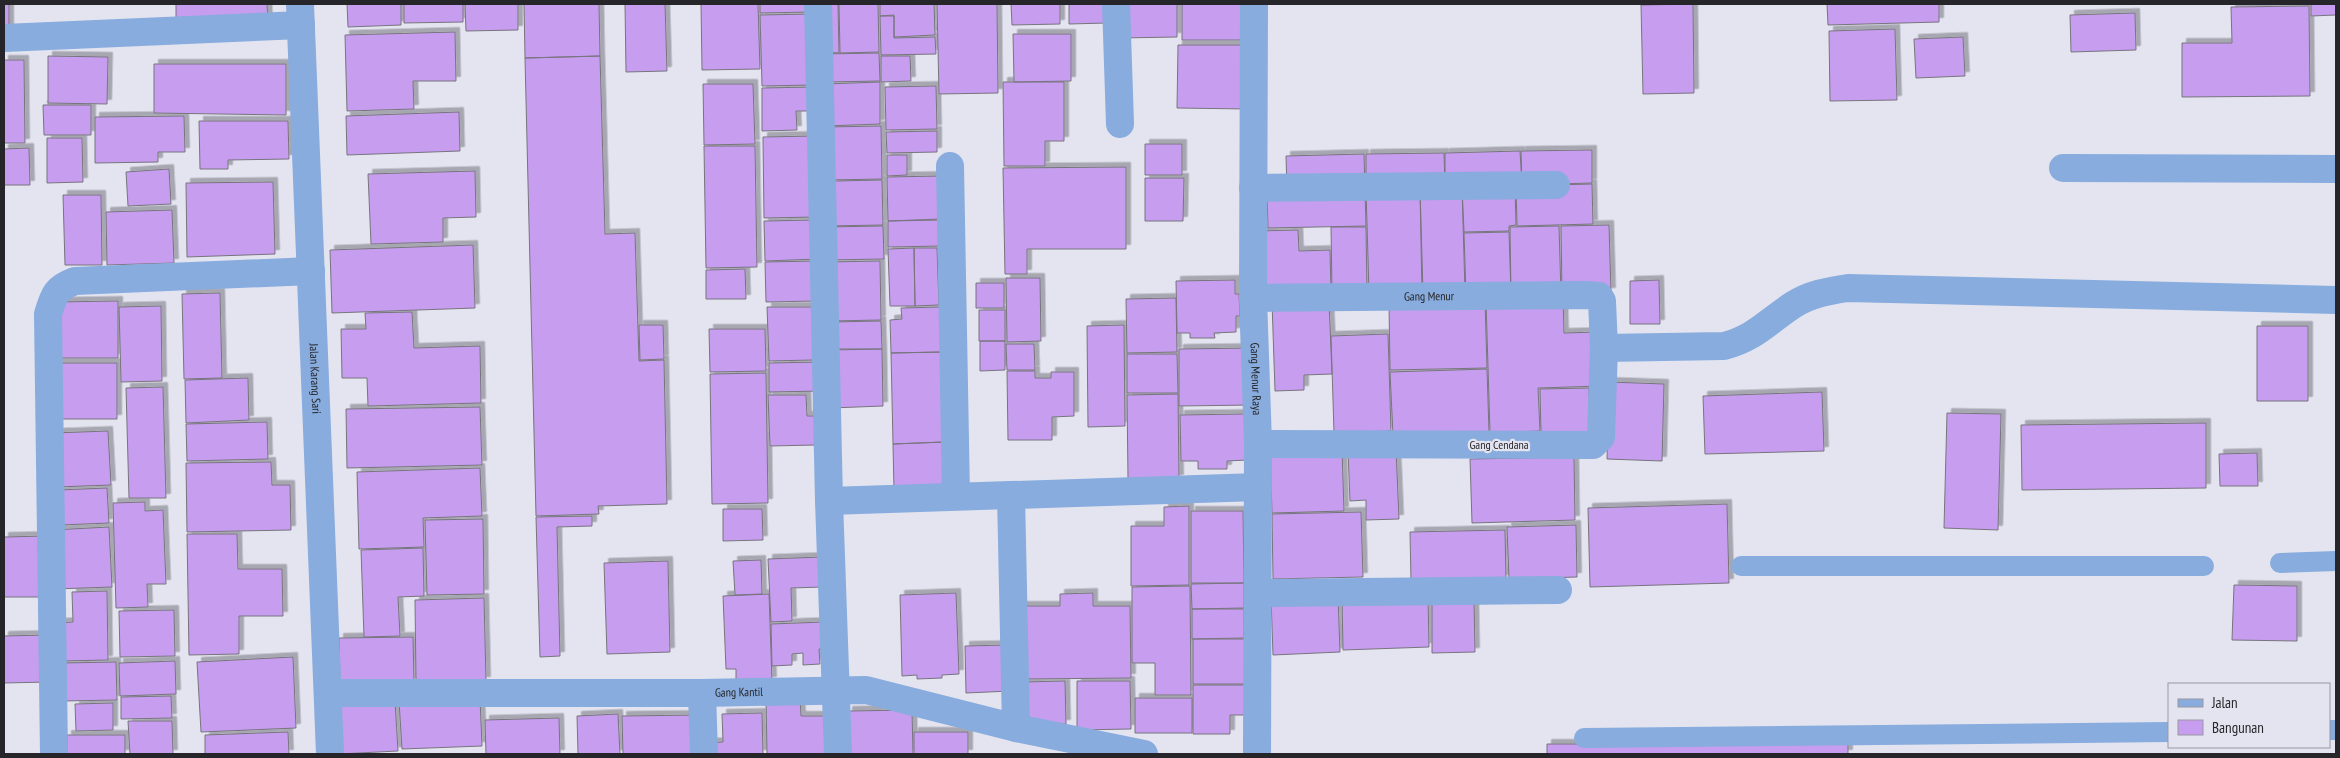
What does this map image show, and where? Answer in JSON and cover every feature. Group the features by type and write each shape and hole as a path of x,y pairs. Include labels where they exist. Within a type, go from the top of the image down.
{"street":[{"path":"818,4 829,500 838,754"},
{"path":"1116,4 1120,124"},
{"name":"Gang Menur Raya","path":"1254,4 1253,298 1258,444 1257,754"},
{"path":"4,38 301,14"},
{"name":"Jalan Karang Sari","path":"301,14 330,754"},
{"path":"950,166 956,496"},
{"path":"2063,168 2336,169"},
{"path":"1253,188 1556,185"},
{"path":"54,754 48,314 52,299 60,286 75,281 311,271"},
{"path":"1604,348 1724,346 1742,342 1794,304 1820,292 1848,288 2336,300"},
{"name":"Gang Menur","path":"1253,298 1585,295 1599,296 1602,301"},
{"name":"Gang Cendana","path":"1258,444 1593,445 1601,437 1604,348 1602,301"},
{"path":"829,500 1258,487"},
{"path":"1011,495 1016,728"},
{"path":"1258,593 1558,590"},
{"name":"Gang Kantil","path":"328,693 702,692 836,689 885,693 1016,728 1144,754"},
{"path":"702,692 704,754"}],"lane":[{"path":"2280,563 2336,561"},
{"path":"1742,566 2204,566"},
{"path":"1584,738 2168,732"}],"building":[{"path":"4,4 9,4 9,29 4,29"},
{"path":"176,4 267,4 268,21 176,24"},
{"path":"347,4 401,4 401,25 348,27"},
{"path":"404,4 463,4 463,22 404,23"},
{"path":"465,4 518,4 518,30 466,31"},
{"path":"524,4 599,4 600,56 525,58"},
{"path":"625,4 665,4 667,71 626,72"},
{"path":"701,4 758,4 760,69 702,70"},
{"path":"760,4 812,4 812,12 760,13"},
{"path":"823,4 838,4 839,53 824,52"},
{"path":"839,4 878,4 879,52 840,53"},
{"path":"880,4 934,4 935,35 894,37 894,15 880,16"},
{"path":"937,4 997,4 998,93 939,94"},
{"path":"1011,4 1060,4 1060,24 1012,25"},
{"path":"1069,4 1107,4 1107,23 1069,24"},
{"path":"1120,4 1177,4 1177,37 1120,38"},
{"path":"1182,4 1243,4 1242,40 1182,40"},
{"path":"1693,4 1694,93 1643,94 1641,5"},
{"path":"1827,4 1939,4 1939,22 1828,25"},
{"path":"2311,4 2336,4 2336,15 2311,16"},
{"path":"2309,6 2310,96 2182,97 2182,43 2232,43 2231,7"},
{"path":"2135,13 2136,50 2071,52 2070,15"},
{"path":"812,14 813,85 762,86 760,15"},
{"path":"880,16 894,16 894,38 935,37 936,54 881,55"},
{"path":"1895,29 1897,100 1830,101 1829,31"},
{"path":"455,32 456,81 413,81 414,109 347,111 345,35"},
{"path":"1013,34 1071,34 1071,81 1014,82"},
{"path":"1963,37 1965,76 1916,78 1914,39"},
{"path":"1178,45 1247,45 1247,109 1177,108"},
{"path":"879,53 880,81 825,82 824,54"},
{"path":"48,56 108,57 107,104 48,103"},
{"path":"600,56 605,234 635,233 639,361 664,360 667,504 598,506 599,514 536,516 525,58"},
{"path":"881,56 910,56 911,81 881,82"},
{"path":"4,60 24,60 25,143 4,143"},
{"path":"154,64 286,64 286,115 154,113"},
{"path":"880,82 880,124 825,126 825,84"},
{"path":"1003,82 1064,82 1064,141 1045,141 1045,166 1004,166"},
{"path":"703,84 753,84 755,144 704,145"},
{"path":"936,86 937,129 886,130 885,87"},
{"path":"813,87 814,111 796,111 797,130 762,131 762,88"},
{"path":"43,105 91,105 91,135 44,135"},
{"path":"459,112 460,151 347,155 346,116"},
{"path":"184,116 185,152 158,152 158,162 95,163 95,117"},
{"path":"199,121 288,121 289,159 228,160 228,169 200,169"},
{"path":"881,126 882,179 827,180 825,127"},
{"path":"937,131 937,152 887,153 886,132"},
{"path":"814,136 816,217 764,218 763,137"},
{"path":"47,138 82,138 83,182 47,183"},
{"path":"1145,144 1182,144 1182,175 1145,175"},
{"path":"704,146 755,146 757,267 706,268"},
{"path":"29,148 30,185 4,185 4,149"},
{"path":"1592,150 1592,183 1522,185 1521,151"},
{"path":"1520,151 1522,185 1445,187 1445,153"},
{"path":"1444,153 1445,187 1366,188 1366,154"},
{"path":"1364,154 1365,188 1287,190 1286,156"},
{"path":"887,155 907,155 907,175 887,176"},
{"path":"1126,167 1126,249 1027,249 1027,274 1005,274 1003,168"},
{"path":"169,169 171,204 128,206 126,172"},
{"path":"475,171 476,217 443,218 443,242 371,244 368,174"},
{"path":"941,176 941,219 888,221 887,177"},
{"path":"1145,178 1184,178 1183,221 1145,221"},
{"path":"882,180 883,225 824,226 835,181"},
{"path":"273,182 275,254 187,257 186,183"},
{"path":"1592,184 1593,224 1517,226 1516,186"},
{"path":"1515,186 1516,225 1509,226 1509,231 1464,232 1462,187"},
{"path":"1462,187 1465,291 1423,293 1420,189"},
{"path":"1366,189 1420,189 1422,292 1369,293"},
{"path":"1365,190 1366,226 1268,228 1267,192"},
{"path":"63,195 101,195 102,265 65,265"},
{"path":"172,210 174,263 107,265 106,212"},
{"path":"816,220 817,259 765,261 764,221"},
{"path":"941,220 942,246 888,247 888,221"},
{"path":"1609,225 1611,292 1562,293 1561,226"},
{"path":"883,226 884,259 825,260 824,227"},
{"path":"1559,226 1561,294 1511,296 1510,227"},
{"path":"1331,227 1366,227 1367,293 1332,293"},
{"path":"1298,230 1299,251 1330,250 1331,291 1257,292 1256,231"},
{"path":"1509,232 1511,294 1466,295 1464,233"},
{"path":"473,245 475,308 332,313 330,250"},
{"path":"914,248 915,306 890,306 888,249"},
{"path":"914,248 937,248 939,305 915,306"},
{"path":"817,261 817,301 766,302 765,262"},
{"path":"880,261 881,320 830,321 828,262"},
{"path":"745,269 746,299 706,299 706,270"},
{"path":"1006,278 1040,278 1041,341 1007,342"},
{"path":"1235,280 1235,294 1239,294 1240,316 1236,316 1236,332 1214,333 1215,338 1190,338 1190,333 1177,333 1176,281"},
{"path":"1659,280 1660,324 1630,324 1630,281"},
{"path":"976,283 1004,283 1004,308 976,308"},
{"path":"220,293 222,378 184,379 182,294"},
{"path":"1176,298 1177,352 1127,353 1126,299"},
{"path":"1563,298 1564,333 1598,332 1600,386 1538,388 1540,431 1490,433 1486,301"},
{"path":"118,301 118,358 56,358 56,302"},
{"path":"1329,301 1332,374 1304,375 1304,390 1275,391 1272,302"},
{"path":"1485,301 1487,368 1390,370 1389,304"},
{"path":"161,306 162,381 121,382 119,307"},
{"path":"767,307 813,307 813,360 769,361"},
{"path":"941,307 942,352 891,353 890,320 902,319 901,308"},
{"path":"979,310 1005,310 1005,341 979,341"},
{"path":"412,312 414,348 480,346 481,403 368,406 367,378 342,378 341,329 366,329 365,313"},
{"path":"881,321 882,349 830,349 830,322"},
{"path":"639,325 663,325 664,359 640,360"},
{"path":"1124,325 1125,426 1088,427 1087,326"},
{"path":"2257,326 2308,326 2308,401 2257,401"},
{"path":"709,329 765,329 766,371 710,372"},
{"path":"1388,334 1391,431 1334,433 1331,336"},
{"path":"980,341 1005,341 1005,370 980,371"},
{"path":"1006,344 1034,344 1035,370 1007,370"},
{"path":"1253,348 1253,405 1179,406 1179,349"},
{"path":"882,349 883,406 831,408 830,350"},
{"path":"942,352 944,442 893,444 891,353"},
{"path":"1127,354 1177,354 1178,393 1127,393"},
{"path":"822,362 823,391 769,392 769,363"},
{"path":"56,363 117,363 117,419 56,419"},
{"path":"1487,369 1489,432 1393,435 1390,372"},
{"path":"1007,371 1035,371 1035,378 1051,378 1051,372 1074,372 1074,416 1052,417 1052,440 1008,440"},
{"path":"766,373 768,503 712,504 710,374"},
{"path":"248,378 249,420 186,423 185,380"},
{"path":"1609,382 1664,384 1662,461 1607,459"},
{"path":"163,387 166,498 129,498 126,388"},
{"path":"1589,388 1590,433 1541,434 1540,389"},
{"path":"1822,392 1824,451 1705,454 1703,396"},
{"path":"1178,394 1179,479 1128,480 1127,395"},
{"path":"768,395 806,395 807,416 815,416 816,445 770,446"},
{"path":"480,407 482,465 347,468 346,409"},
{"path":"1947,413 2001,414 1998,530 1944,528"},
{"path":"1246,414 1247,460 1227,461 1227,469 1198,469 1198,461 1181,461 1180,415"},
{"path":"267,422 268,459 187,461 186,424"},
{"path":"2206,423 2206,488 2022,490 2021,425"},
{"path":"108,431 111,485 56,487 53,433"},
{"path":"944,442 945,490 894,491 893,444"},
{"path":"1342,448 1344,511 1272,513 1270,451"},
{"path":"1396,449 1399,519 1366,520 1366,500 1350,501 1348,451"},
{"path":"2257,453 2258,486 2220,486 2219,454"},
{"path":"1574,457 1575,520 1472,523 1470,459"},
{"path":"271,462 272,485 290,485 291,530 187,532 186,463"},
{"path":"480,468 482,516 423,518 424,547 359,549 357,472"},
{"path":"107,488 109,523 60,525 59,490"},
{"path":"145,502 145,511 163,510 166,584 147,584 148,607 116,608 113,503"},
{"path":"1727,504 1729,583 1590,587 1588,508"},
{"path":"1189,506 1189,585 1131,586 1131,526 1164,526 1164,507"},
{"path":"723,509 762,509 763,540 723,541"},
{"path":"1191,511 1243,511 1244,583 1191,583"},
{"path":"1361,512 1363,577 1273,579 1272,514"},
{"path":"592,516 592,526 557,527 560,656 540,657 536,517"},
{"path":"483,519 484,594 427,595 425,520"},
{"path":"1576,525 1577,577 1509,579 1507,527"},
{"path":"109,527 112,587 54,589 52,530"},
{"path":"1505,530 1506,579 1411,581 1410,532"},
{"path":"187,534 237,534 238,569 282,569 283,616 239,616 239,654 189,655"},
{"path":"46,536 46,597 4,597 4,537"},
{"path":"423,548 424,596 398,597 400,636 364,637 361,550"},
{"path":"822,557 823,587 791,588 792,621 771,622 768,559"},
{"path":"761,560 762,594 735,595 733,561"},
{"path":"668,561 670,652 607,654 604,563"},
{"path":"1244,583 1244,608 1192,609 1191,584"},
{"path":"2234,585 2297,586 2297,641 2232,640"},
{"path":"1190,586 1191,695 1155,695 1155,663 1132,663 1132,587"},
{"path":"107,591 108,660 61,661 59,623 73,622 72,592"},
{"path":"956,593 959,674 942,675 942,678 917,679 917,675 902,676 900,595"},
{"path":"1093,593 1093,606 1130,606 1131,678 1023,679 1022,606 1060,606 1060,594"},
{"path":"769,594 772,681 736,682 736,669 726,669 723,596"},
{"path":"1338,596 1340,652 1273,655 1271,598"},
{"path":"1428,597 1429,647 1343,650 1342,600"},
{"path":"484,598 486,681 416,682 415,600"},
{"path":"1474,601 1475,652 1432,653 1432,602"},
{"path":"1192,609 1244,609 1244,638 1192,639"},
{"path":"174,610 175,656 120,657 119,611"},
{"path":"824,622 825,649 819,649 820,664 803,665 803,653 792,654 792,665 772,666 771,624"},
{"path":"47,635 48,682 4,683 4,636"},
{"path":"413,637 414,682 340,684 339,638"},
{"path":"1193,639 1247,639 1247,684 1193,684"},
{"path":"1009,645 1011,691 966,693 965,646"},
{"path":"293,657 296,728 201,732 197,662"},
{"path":"175,661 176,694 120,696 119,663"},
{"path":"116,662 117,700 63,701 61,663"},
{"path":"1065,681 1066,724 1023,725 1022,682"},
{"path":"1077,681 1130,681 1131,729 1077,730"},
{"path":"1193,685 1247,685 1248,715 1230,715 1230,734 1193,734"},
{"path":"171,696 172,718 121,719 121,697"},
{"path":"480,698 482,746 402,749 399,701"},
{"path":"800,698 801,716 832,716 833,754 767,754 766,699"},
{"path":"1135,698 1192,698 1192,733 1135,733"},
{"path":"395,701 398,751 339,754 336,704"},
{"path":"113,703 113,730 76,731 75,704"},
{"path":"912,710 913,754 849,754 848,711"},
{"path":"762,713 763,754 707,754 707,743 723,742 722,714"},
{"path":"618,714 620,754 578,754 577,716"},
{"path":"700,715 701,754 623,754 622,716"},
{"path":"559,718 560,754 486,754 485,720"},
{"path":"128,721 172,721 173,754 130,754"},
{"path":"288,732 289,754 205,754 205,735"},
{"path":"914,732 968,732 968,754 914,754"},
{"path":"67,735 125,735 125,754 67,754"},
{"path":"1547,744 1848,744 1848,754 1547,754"}]}
